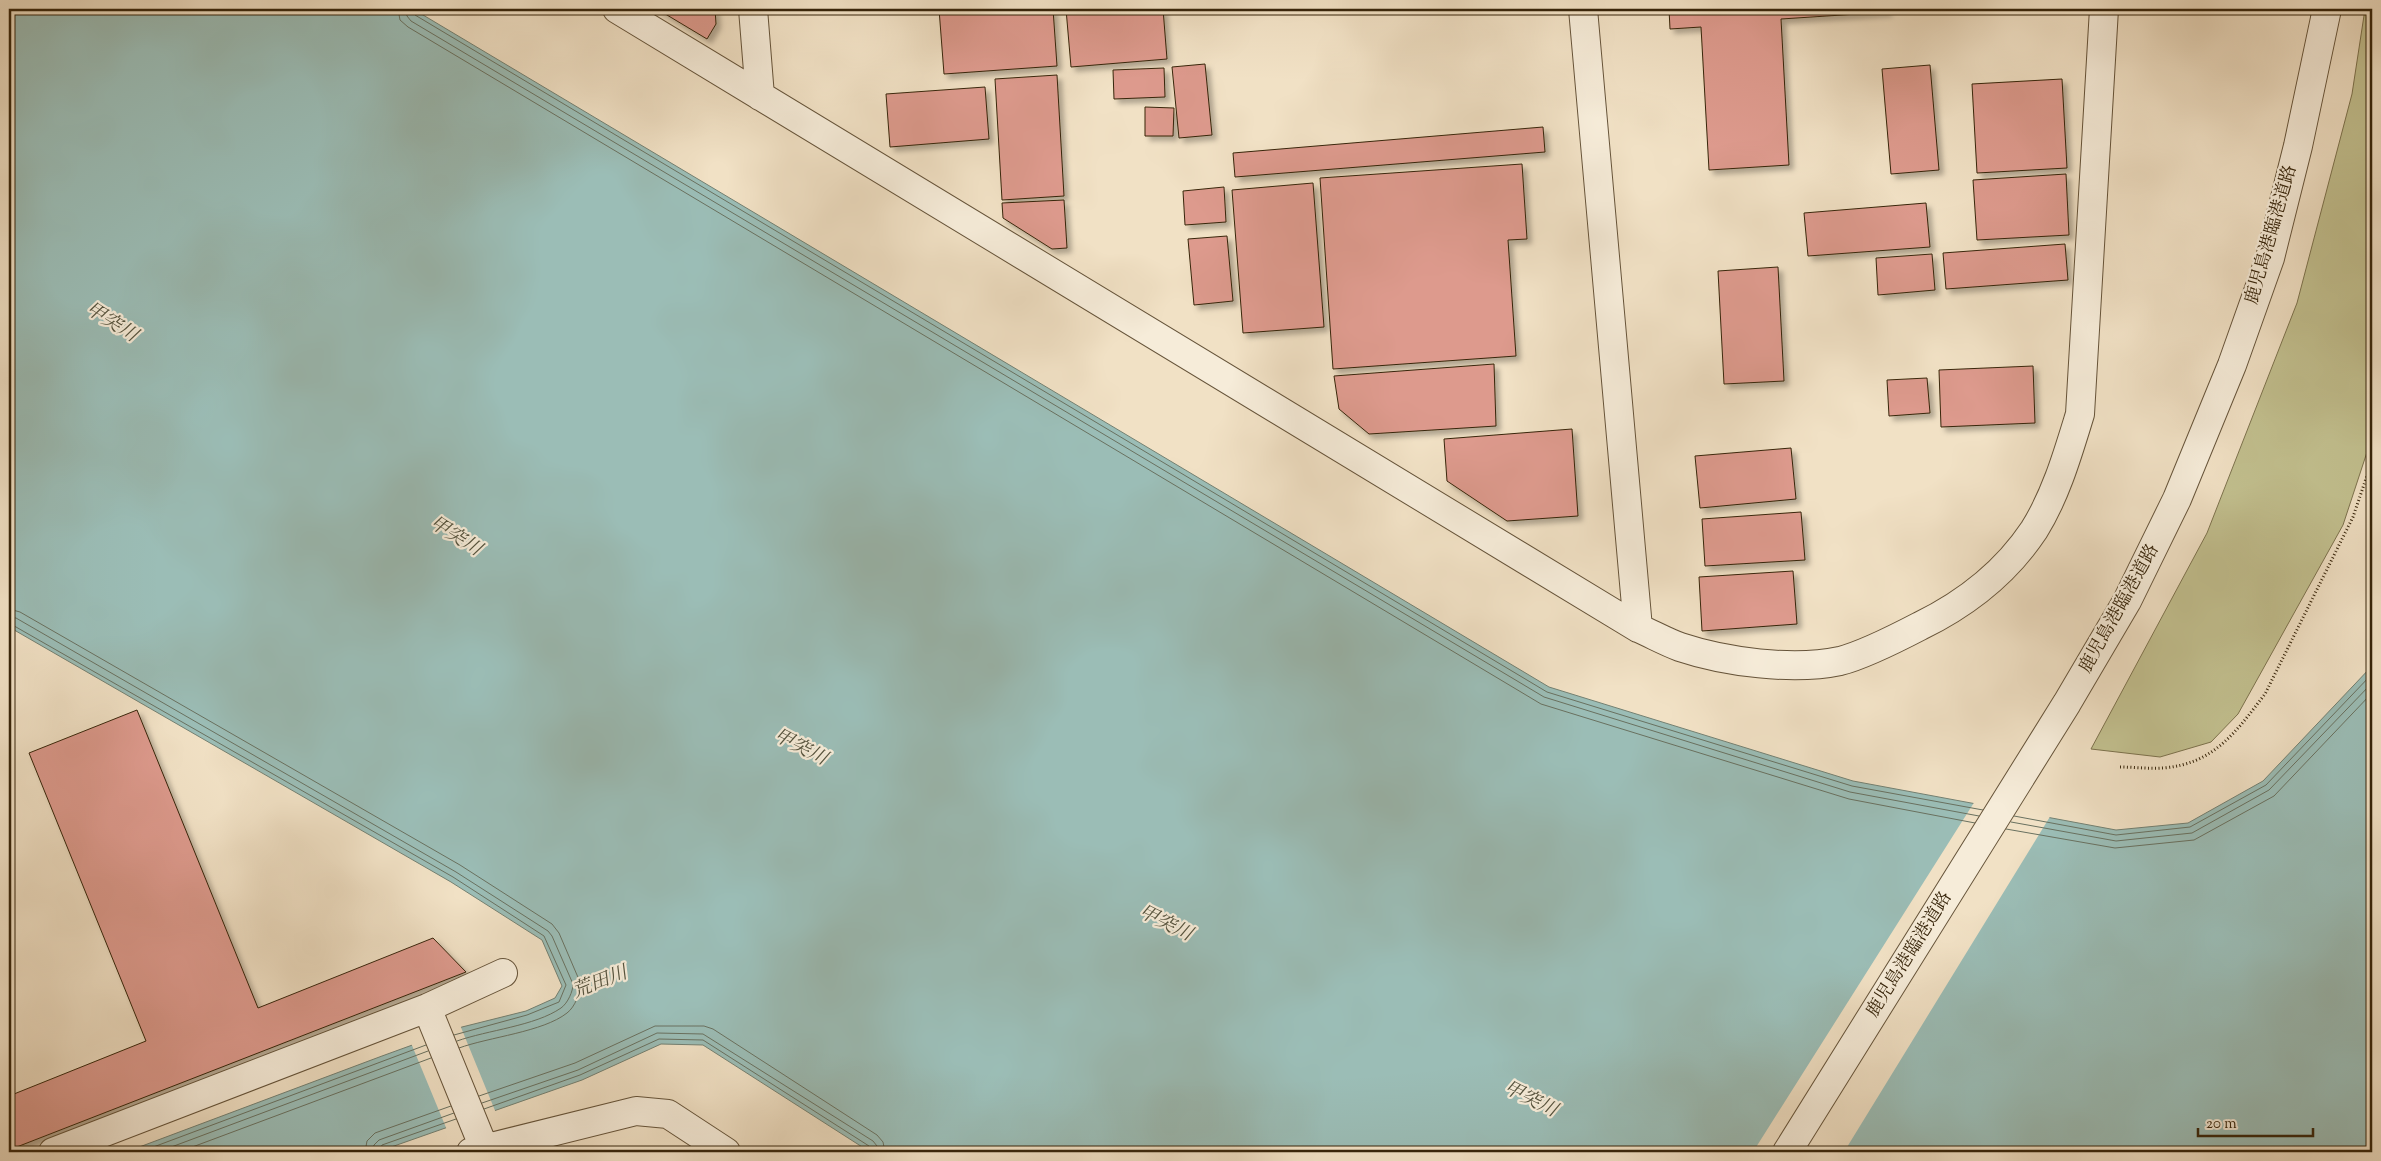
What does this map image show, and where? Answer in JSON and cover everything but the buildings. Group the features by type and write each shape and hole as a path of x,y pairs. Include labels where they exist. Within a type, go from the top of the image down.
{"street":[{"path":"617,9 1638,628 1679,647 1749,663 1800,666 1841,660 1895,639 1953,610 2003,569 2034,529 2064,468 2080,414 2104,9"},
{"path":"753,9 760,96"},
{"path":"1583,9 1638,628"},
{"name":"鹿児島港臨港道路","path":"1787,1152 2067,703 2127,601 2173,508 2232,365 2270,258 2298,146 2327,9"},
{"path":"53,1152 430,1015 503,973"},
{"path":"430,1015 477,1144 636,1111 668,1114 726,1152"}],"path":[{"path":"2120,767 2162,768 2188,764 2219,748 2246,720 2265,694 2353,516 2372,461"}],"shaded area":[{"path":"2365,9 2372,9 2372,437 2343,525 2238,714 2211,742 2160,757 2091,749 2207,533 2297,303 2352,94"}],"water":[{"path":"9,9 413,9 1549,687 1853,781 2116,830 2188,823 2263,781 2372,666 2372,1152 870,1152 703,1045 661,1044 582,1080 377,1152 126,1152 462,1027 526,1011 555,998 562,986 542,940 451,882 9,627"}],"pier":[{"path":"1975,801 2051,815 1844,1152 1753,1152"},
{"path":"460,1025 496,1113 447,1130 411,1043"}],"water label":[{"name":"甲突川","path":"111,323"},
{"name":"甲突川","path":"455,537"},
{"name":"甲突川","path":"800,748"},
{"name":"甲突川","path":"1165,924"},
{"name":"荒田川","path":"600,983"},
{"name":"甲突川","path":"1530,1100"}]}
